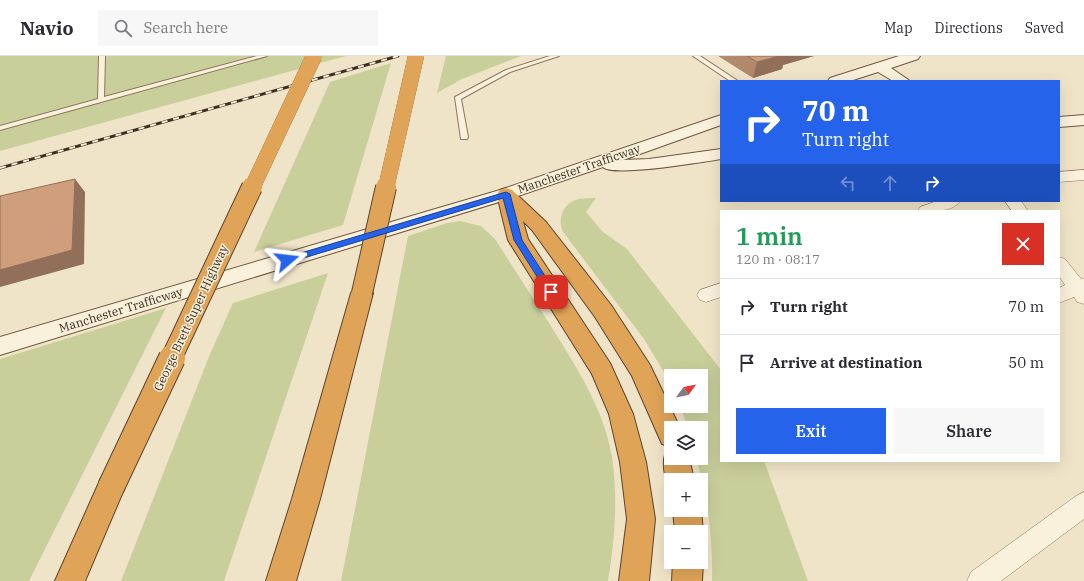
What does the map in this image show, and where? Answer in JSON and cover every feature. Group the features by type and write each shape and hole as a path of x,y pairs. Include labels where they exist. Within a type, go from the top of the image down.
{"highway":[{"name":"George Brett Super Highway","path":"70,581 111,487 314,56"},
{"path":"280,581 306,499 362,294 416,56"},
{"path":"506,194 539,226 602,311 642,372 664,421"},
{"path":"506,194 518,240 602,370 621,414 633,462 640,519 634,581"},
{"path":"687,581 688,569"}],"main road":[{"path":"838,80 913,56"},
{"path":"879,66 901,80"},
{"name":"Manchester Trafficway","path":"0,346 506,194 720,120"},
{"path":"1060,122 1084,120"},
{"path":"591,166 649,164 720,154"}],"street":[{"path":"1060,177 1084,175"},
{"path":"929,210 949,202"},
{"path":"1060,264 1082,290 1060,296"},
{"path":"980,581 1084,504"}],"lane":[{"path":"101,100 102,56"},
{"path":"0,128 264,56"},
{"path":"464,137 457,98 508,71 556,56"},
{"path":"696,56 733,80"}],"green space":[{"path":"0,56 346,56 0,151"},
{"path":"446,56 521,56 462,79 437,93"},
{"path":"391,63 343,225 254,252 330,82"},
{"path":"596,198 586,212 603,232 627,249 720,369 720,462 764,462 808,581 712,581 712,550 708,512 708,473 700,473 698,465 708,465 708,421 685,421 683,413 708,413 708,369 664,369 664,372 644,339 563,232 561,227 561,217 565,207 573,201 579,199"},
{"path":"460,221 481,226 495,239 569,355 587,387 602,421 612,457 615,488 615,519 608,581 341,581 408,236 447,223"},
{"path":"328,273 224,581 121,581 210,354 233,303"},
{"path":"166,308 29,581 0,581 0,359"}],"building":[{"path":"747,56 779,56 757,62"},
{"path":"75,179 72,250 0,270 0,196"}],"railway":[{"path":"0,168 398,56"}],"route":[{"path":"287,260 506,194 518,240 551,292"}]}
